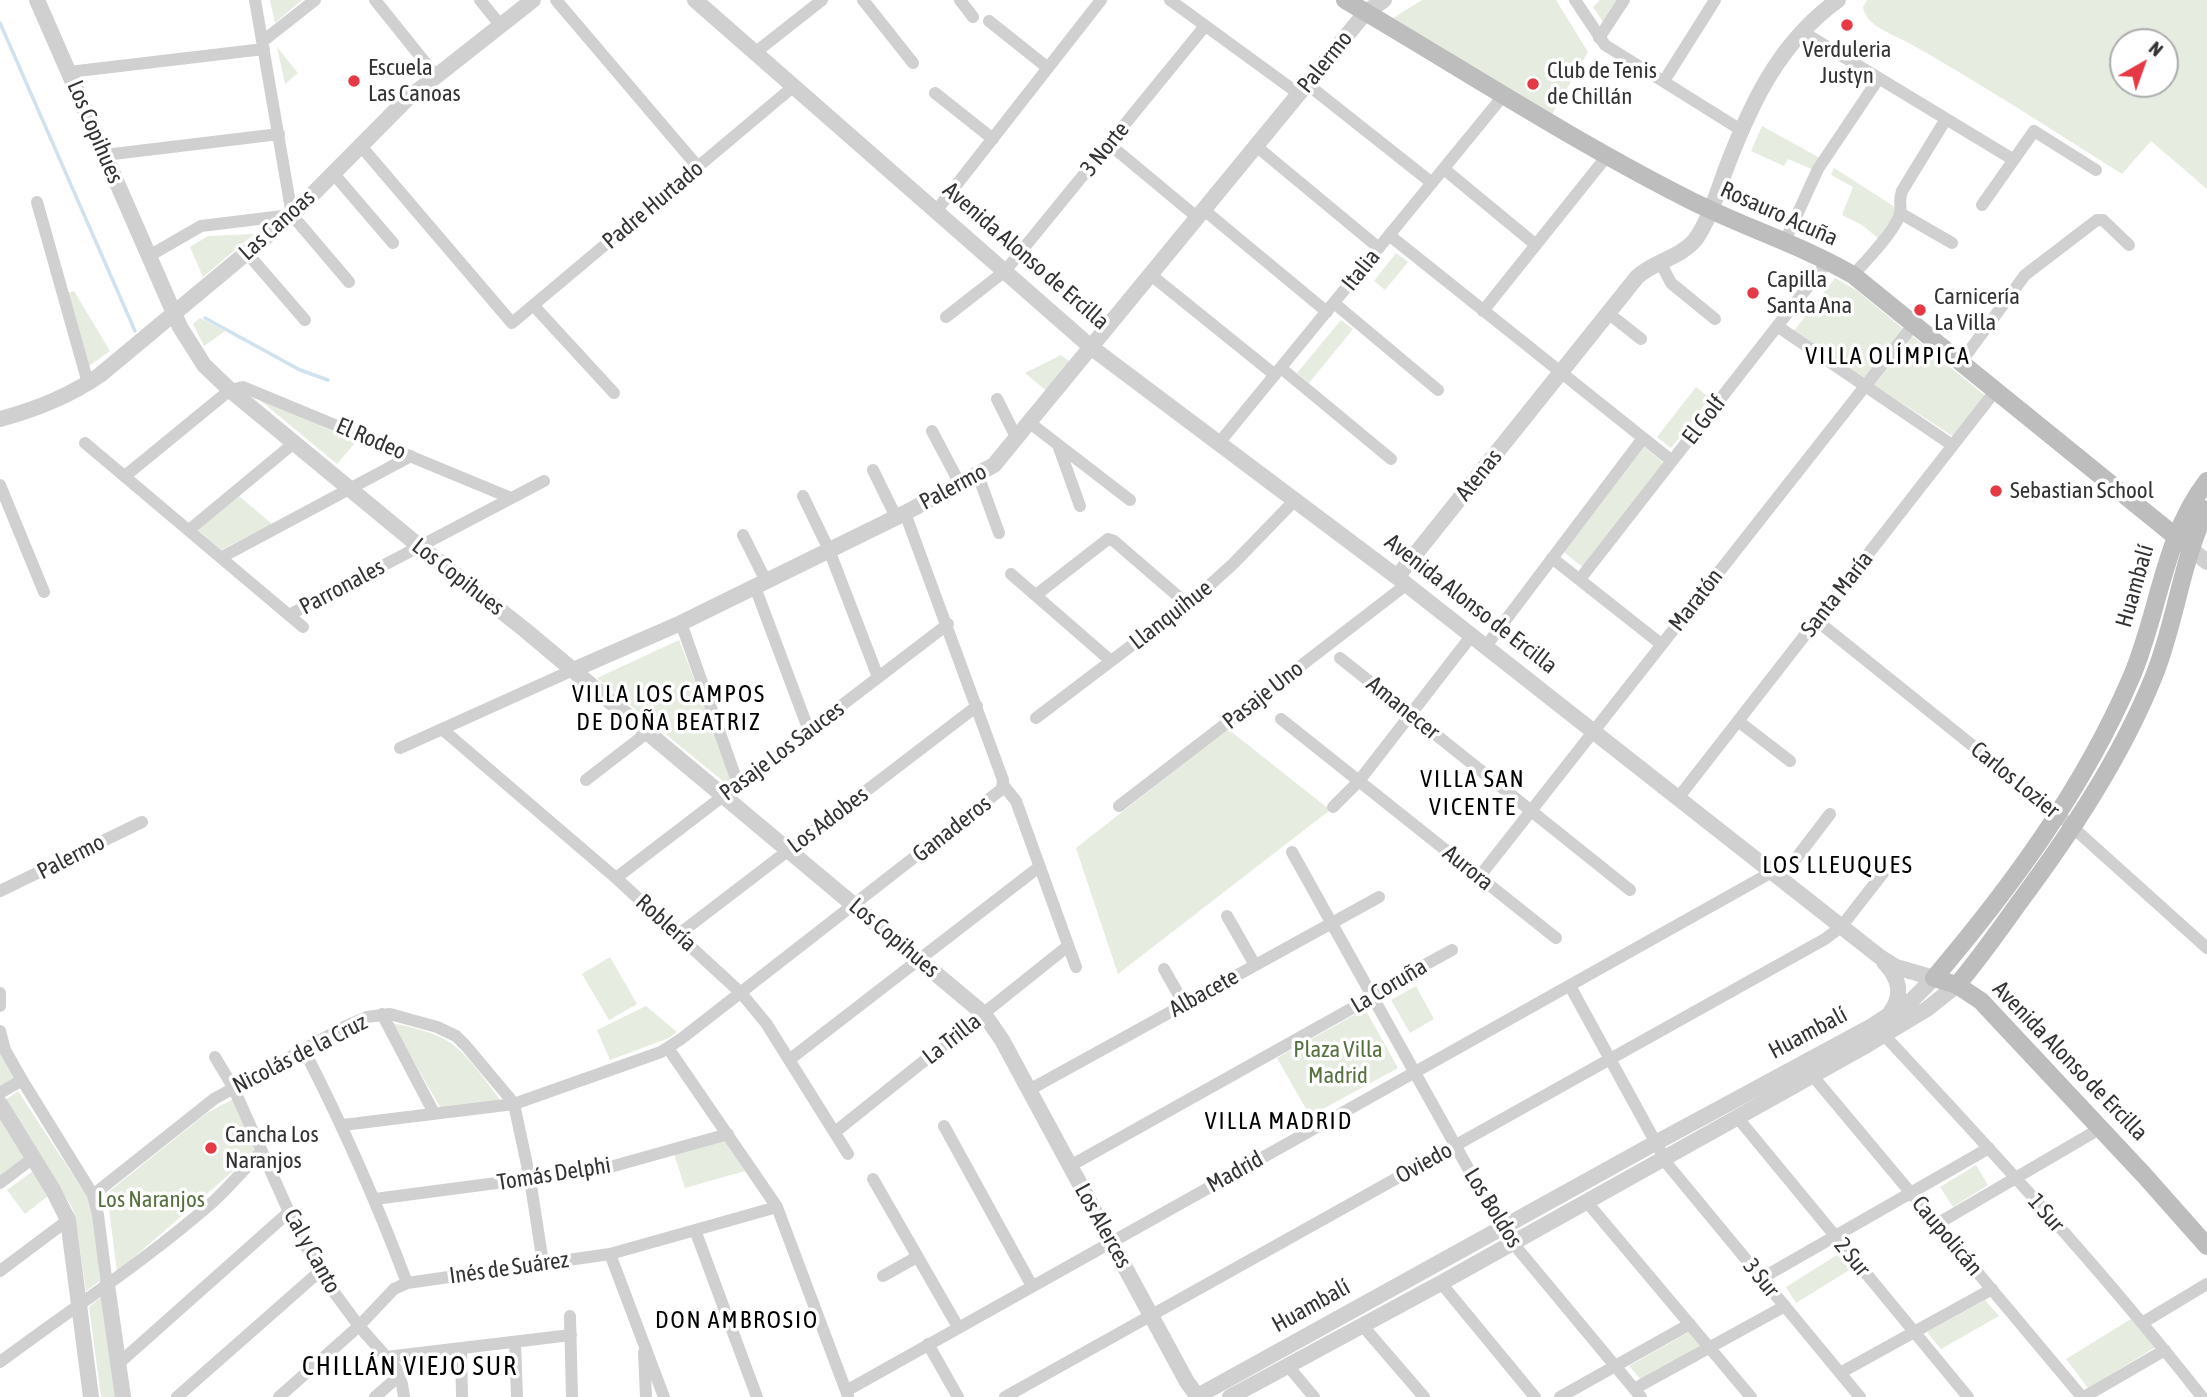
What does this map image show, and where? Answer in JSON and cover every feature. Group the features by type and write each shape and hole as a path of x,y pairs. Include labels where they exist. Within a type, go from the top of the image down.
{"main road":[{"name":"Rosauro Acuña","path":"1346,0 1607,156 1710,211 1785,241 1853,275 2191,549"},
{"name":"Huambalí","path":"1934,978 1981,922 2059,815 2101,741 2140,655 2176,537 2190,507 2207,481"},
{"name":"Huambalí","path":"1957,985 1979,959 2073,827 2129,729 2154,676 2176,608 2191,549 2207,509"},
{"name":"Avenida Alonso de Ercilla","path":"1934,978 1957,985 1981,1001 2207,1246"}],"street":[{"name":"Los Copihues","path":"37,0 174,314 194,352 230,390 648,732 984,1014 1009,1055"},
{"path":"255,0 292,215 349,282"},
{"path":"69,72 264,45 315,0"},
{"path":"375,0 436,76"},
{"path":"480,0 500,26"},
{"name":"Las Canoas","path":"0,419 29,411 88,383 292,215 392,113 533,0"},
{"path":"556,0 698,167"},
{"name":"Avenida Alonso de Ercilla","path":"695,0 1092,348 1402,580 1880,957 1896,967 1934,978"},
{"path":"756,52 822,0"},
{"path":"863,0 914,63"},
{"path":"960,0 973,17"},
{"path":"936,211 1101,0"},
{"path":"1170,0 1205,26 1303,89 1432,183"},
{"name":"Palermo","path":"400,748 681,623 900,515 994,465 1366,12 1384,0"},
{"path":"1575,0 1605,45 1741,130"},
{"path":"1598,38 1624,0"},
{"path":"1664,81 1715,0"},
{"name":"Atenas","path":"1402,580 1637,277 1691,244 1710,211 1741,130 1766,81 1801,31 1838,0"},
{"path":"989,21 1048,68"},
{"name":"3 Norte","path":"1005,271 1205,26"},
{"path":"1801,31 2014,160"},
{"path":"1785,241 1818,169 1879,78"},
{"name":"Padre Hurtado","path":"360,145 512,323 794,86"},
{"path":"935,93 993,139"},
{"name":"Italia","path":"1219,443 1503,96"},
{"path":"1853,275 1885,239 1900,213 1898,201 1902,191 1946,119"},
{"path":"1982,205 2034,131 2096,170"},
{"path":"105,155 279,134"},
{"path":"1109,144 1331,307 1438,390"},
{"path":"1256,146 1379,248"},
{"path":"1483,311 1607,156"},
{"path":"1444,169 1536,245"},
{"path":"333,173 393,243"},
{"path":"37,202 88,383"},
{"path":"1900,213 1952,243"},
{"path":"149,256 201,226 292,215"},
{"path":"1961,362 2025,275 2097,220 2103,220 2129,245"},
{"path":"1389,235 1672,461"},
{"path":"247,253 304,320"},
{"name":"El Golf","path":"1580,579 1828,261"},
{"path":"1660,262 1671,283 1715,319"},
{"path":"946,317 1005,271"},
{"path":"1151,275 1391,459"},
{"path":"534,306 614,393"},
{"path":"1608,313 1641,339"},
{"name":"Maratón","path":"1479,877 1914,324"},
{"path":"1777,326 1952,445"},
{"name":"El Rodeo","path":"230,390 237,387 252,388 511,498"},
{"path":"125,476 230,390"},
{"name":"Santa María","path":"1678,798 1996,390"},
{"path":"998,399 1017,439"},
{"path":"1030,423 1130,500"},
{"path":"932,431 960,484"},
{"name":"El Golf","path":"1486,646 1643,438"},
{"path":"85,443 303,627"},
{"path":"189,530 294,443"},
{"path":"1058,445 1080,506"},
{"path":"222,557 411,456"},
{"name":"Ganaderos","path":"343,1125 514,1104 634,1063 668,1048 855,905 1004,786 947,624 900,515 873,470"},
{"path":"978,475 999,533"},
{"name":"Parronales","path":"289,615 544,481"},
{"path":"0,485 44,592"},
{"path":"803,496 829,550 878,677"},
{"name":"Llanquihue","path":"1036,718 1225,572 1295,500"},
{"path":"743,535 808,731"},
{"path":"1036,595 1108,539 1114,541 1186,604"},
{"path":"2191,549 2207,562"},
{"path":"1552,558 1661,644"},
{"path":"1011,574 1111,661"},
{"name":"Pasaje Uno","path":"1119,806 1402,580"},
{"name":"Carlos Lozier","path":"1816,620 2059,815 2207,948"},
{"path":"681,623 738,784"},
{"name":"Pasaje Los Sauces","path":"616,878 947,624"},
{"path":"1333,807 1359,781 1472,635"},
{"name":"Amanecer","path":"1340,658 1630,890"},
{"name":"Los Adobes","path":"679,934 977,706"},
{"name":"Aurora","path":"1281,719 1556,938"},
{"path":"1738,721 1790,761"},
{"name":"Roblería","path":"442,729 616,878 741,993 766,1023 848,1154"},
{"path":"586,780 648,732"},
{"path":"1004,786 1016,801 1076,967"},
{"name":"Madrid","path":"847,1394 958,1327 1772,872 1791,864 1830,814"},
{"name":"Palermo","path":"0,891 142,822"},
{"name":"Los Boldos","path":"1292,852 1502,1227 1638,1393"},
{"name":"Oviedo","path":"1005,1397 1825,939 1841,927 1890,864"},
{"path":"789,1060 1039,867"},
{"name":"Albacete","path":"1029,1090 1379,897"},
{"path":"1227,916 1255,965"},
{"name":"La Trilla","path":"835,1132 1068,946"},
{"name":"La Coruña","path":"1070,1166 1452,950"},
{"path":"1880,957 1895,973 1899,986 1898,1000 1884,1027"},
{"path":"1164,969 1184,1004"},
{"name":"Huambalí","path":"1230,1397 1586,1201 1659,1150 1737,1117 1812,1075 1884,1027 1934,978"},
{"name":"Huambalí","path":"1197,1397 1502,1227 1659,1150 1884,1027 1927,1009 1957,985"},
{"name":"3 Sur","path":"1570,986 1659,1150 1860,1397"},
{"path":"0,993 0,1006"},
{"path":"382,1014 434,1113"},
{"name":"Nicolás de la Cruz","path":"93,1195 194,1113 233,1087 346,1026 382,1014 417,1020 456,1036 514,1104 530,1179 543,1263"},
{"name":"1 Sur","path":"1884,1027 2142,1323 2202,1397"},
{"path":"0,1031 5,1050 22,1080 93,1195 123,1397"},
{"path":"668,1048 777,1207 847,1394"},
{"path":"304,1050 343,1125 407,1283"},
{"name":"Los Alerces","path":"1009,1055 1197,1397"},
{"name":"Cal y Canto","path":"215,1057 233,1087 319,1272 399,1376 404,1397"},
{"name":"Caupolicán","path":"1812,1075 2083,1397"},
{"path":"0,1093 22,1080"},
{"path":"0,1104 68,1220 87,1394"},
{"name":"2 Sur","path":"1737,1117 1968,1397"},
{"path":"944,1126 1032,1286"},
{"path":"1937,1224 2101,1128"},
{"name":"Tomás Delphi","path":"375,1199 603,1169 728,1134"},
{"path":"1762,1278 1990,1148"},
{"path":"0,1362 79,1303 107,1286 214,1200 262,1151"},
{"path":"0,1183 33,1158"},
{"path":"873,1179 958,1327"},
{"path":"1586,1201 1751,1397"},
{"name":"Inés de Suárez","path":"279,1397 359,1326 394,1289 407,1283 610,1254 777,1207"},
{"path":"118,1364 289,1212"},
{"path":"0,1271 68,1220"},
{"path":"695,1230 757,1397"},
{"path":"610,1254 664,1397"},
{"path":"883,1276 917,1257"},
{"path":"177,1397 319,1272"},
{"path":"1441,1283 1535,1397"},
{"path":"2142,1323 2207,1284"},
{"path":"1840,1373 1992,1290"},
{"path":"1638,1393 1709,1348 1785,1306"},
{"path":"570,1315 572,1397"},
{"path":"1560,1397 1689,1324"},
{"path":"1362,1325 1424,1397"},
{"path":"386,1357 570,1335"},
{"path":"643,1341 646,1397"},
{"path":"516,1342 517,1397"},
{"path":"928,1344 958,1397"},
{"path":"460,1348 462,1397"},
{"path":"2083,1397 2165,1350"},
{"path":"1288,1366 1314,1397"},
{"path":"375,1397 399,1376"}],"green space":[{"path":"270,0 302,0 275,23"},
{"name":"Club de Tenis de Chillán","path":"1422,0 1556,0 1588,52 1551,116 1390,20"},
{"path":"1600,0 1621,0 1605,25 1593,7"},
{"path":"1867,0 2207,0 2207,189 2151,141 2122,174 2015,106 1880,28 1865,13 1863,7"},
{"path":"277,47 298,73 285,84"},
{"path":"1762,126 1820,158 1816,171 1788,159 1784,166 1751,151"},
{"path":"1834,168 1895,207 1895,215 1878,238 1862,225 1842,215 1853,187 1831,175"},
{"path":"254,234 203,277 190,247 208,236"},
{"path":"1396,253 1408,262 1385,290 1374,281"},
{"path":"1835,278 1856,290 1988,398 1957,439 1793,332"},
{"path":"74,291 110,351 89,366 67,293"},
{"path":"200,318 225,331 204,346 193,324"},
{"path":"1341,320 1353,329 1309,383 1297,373"},
{"path":"1061,355 1073,364 1049,393 1025,373"},
{"path":"1696,387 1710,398 1671,448 1657,437"},
{"path":"255,396 356,442 337,464"},
{"path":"1643,446 1665,464 1584,568 1561,550"},
{"path":"239,496 272,524 221,550 198,530"},
{"path":"679,640 733,780 729,786 597,678"},
{"path":"1228,729 1330,810 1118,974 1076,848"},
{"path":"610,957 637,1004 609,1020 582,974"},
{"path":"1416,986 1434,1019 1410,1033 1391,1000"},
{"path":"646,1006 677,1032 669,1038 610,1060 597,1030"},
{"name":"Plaza Villa Madrid","path":"1365,1009 1398,1068 1310,1116 1277,1058"},
{"path":"392,1023 426,1032 454,1045 502,1102 441,1109"},
{"path":"2,1052 16,1078 0,1087 0,1054"},
{"path":"18,1091 94,1211 100,1281 86,1291 72,1207 4,1101"},
{"name":"Los Naranjos","path":"233,1099 255,1152 117,1272 107,1193 207,1113"},
{"path":"0,1116 26,1158 0,1177"},
{"path":"723,1139 745,1171 685,1188 674,1154"},
{"path":"1976,1165 1988,1185 1953,1207 1940,1187"},
{"path":"33,1171 48,1196 25,1214 7,1190"},
{"path":"1840,1253 1851,1269 1796,1303 1786,1287"},
{"path":"103,1295 117,1397 101,1397 89,1307"},
{"path":"1985,1300 1999,1316 1941,1349 1927,1332"},
{"path":"2131,1319 2156,1347 2088,1388 2066,1359"},
{"path":"1689,1332 1703,1348 1642,1381 1629,1366"}],"waterway":[{"path":"0,23 135,331"},
{"path":"205,318 300,370 328,380"}],"place":[{"name":"Verduleria Justyn","path":"1847,25"},
{"name":"Escuela Las Canoas","path":"354,81"},
{"name":"Club de Tenis de Chillán","path":"1533,84"},
{"name":"Capilla Santa Ana","path":"1753,293"},
{"name":"Carnicería La Villa","path":"1920,310"},
{"name":"Sebastian School","path":"1996,491"},
{"name":"Cancha Los Naranjos","path":"211,1148"}],"district":[{"name":"VILLA OLÍMPICA","path":"1888,356"},
{"name":"VILLA LOS CAMPOS DE DOÑA BEATRIZ","path":"669,708"},
{"name":"VILLA SAN VICENTE","path":"1473,793"},
{"name":"LOS LLEUQUES","path":"1838,865"},
{"name":"VILLA MADRID","path":"1279,1121"},
{"name":"DON AMBROSIO","path":"737,1320"},
{"name":"CHILLÁN VIEJO SUR","path":"410,1367"}]}
